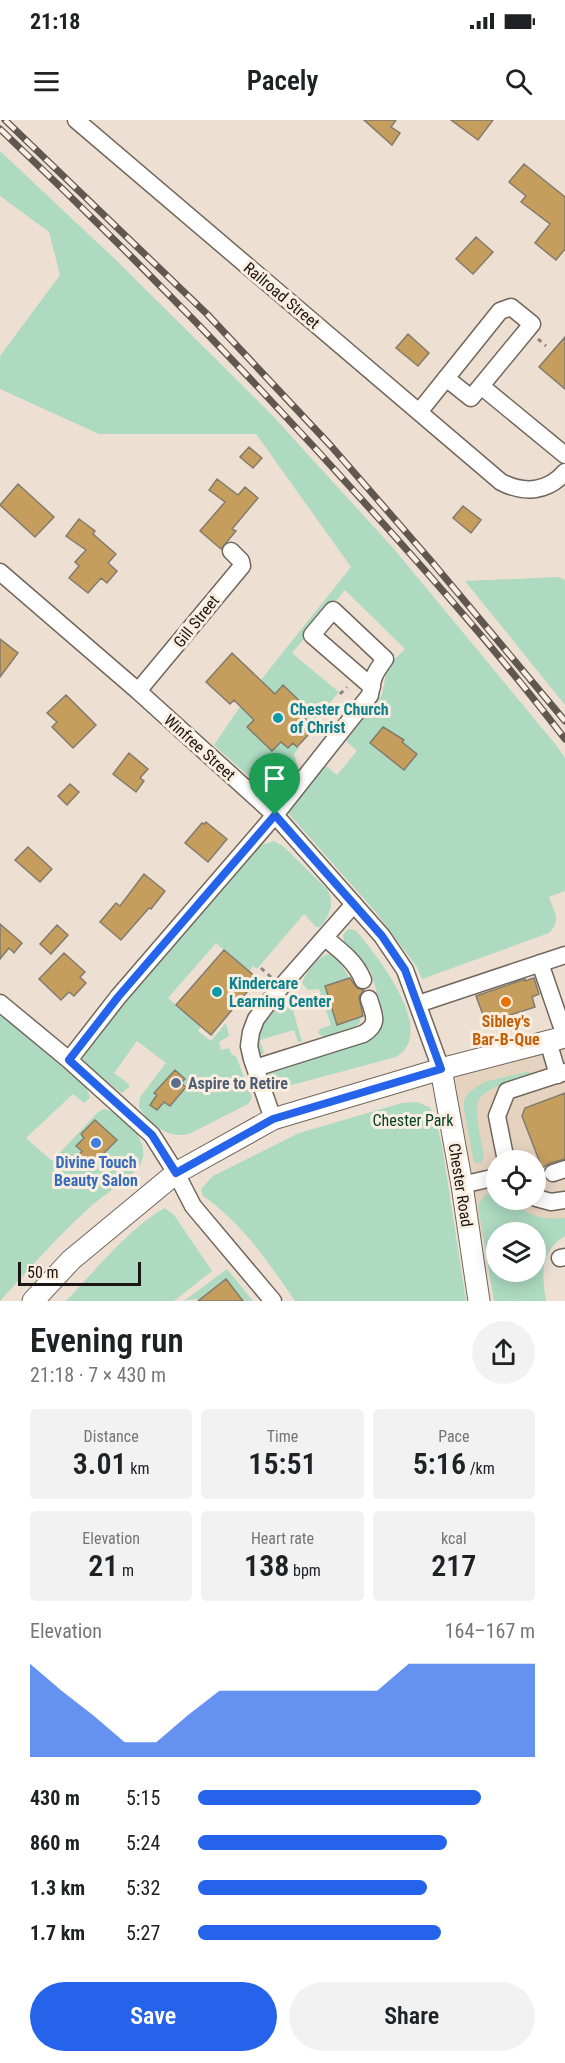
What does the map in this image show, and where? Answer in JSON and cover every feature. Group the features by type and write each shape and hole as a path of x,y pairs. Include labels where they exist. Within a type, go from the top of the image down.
{"main road":[{"path":"33,1301 70,1260 176,1173 273,1119 441,1069 559,1038"},
{"name":"Chester Road","path":"441,1069 462,1185 479,1301"}],"street":[{"name":"Railroad Street","path":"76,120 501,482 524,490 537,490 550,485 565,472"},
{"path":"419,412 446,378 500,311 511,307 532,324 471,398 446,378"},
{"path":"481,386 565,455"},
{"name":"Gill Street","path":"138,691 242,566 241,561 231,551"},
{"name":"Winfree Street","path":"0,572 138,691 275,815 354,904 382,936 405,970 441,1069"},
{"path":"69,1060 118,997 275,815 370,694 372,687 373,676 386,659 333,610 312,635 372,687"},
{"path":"273,1119 249,1046 250,1032 256,1019 354,904"},
{"path":"325,938 352,962 363,980"},
{"path":"418,1004 565,955"},
{"path":"504,1150 497,1116 507,1091 562,1073 559,1038 540,963"},
{"path":"255,1068 363,1034 374,1024 369,999"},
{"path":"0,1003 69,1060 152,1135 193,1206 273,1301"},
{"path":"462,1185 486,1179"},
{"path":"546,1201 565,1200"}],"path":[{"path":"300,1004 324,996"}],"shaded area":[{"path":"565,1037 565,1226 546,1228 546,1222 486,1222 486,1238 470,1240 441,1069"}],"green space":[{"path":"0,151 118,262 272,415 394,549 556,745 565,758 565,891 549,897 556,920 549,933 422,979 417,967 374,910 288,813 289,806 325,765 337,775 357,751 346,741 382,695 387,667 405,649 345,590 292,653 339,692 295,744 299,748 294,754 299,771 281,793 271,795 266,792 214,745 244,701 351,567 256,434 99,434 0,389 0,356 60,275 49,232 0,196"},
{"path":"558,577 565,580 565,705 465,581"},
{"path":"274,841 283,846 327,889 331,899 329,913 320,927 316,927 304,914 257,969 253,966 249,972 216,943 168,998 201,1026 198,1031 211,1041 226,1023 229,1036 219,1042 221,1050 229,1048 232,1055 236,1056 252,1098 248,1104 191,1133 176,1135 168,1133 155,1125 139,1107 140,1097 166,1063 137,1041 114,1073 129,1084 129,1087 122,1093 96,1076 80,1055 233,871 262,845"},
{"path":"348,929 355,930 367,944 390,976 400,995 408,1014 411,1031 407,1046 396,1057 288,1086 274,1083 269,1079 268,1072 377,1032 382,1026 384,1015 370,970 344,942 343,935"},
{"path":"329,954 340,963 348,975 361,1017 359,1024 355,1027 325,1038 318,1033 320,1029 331,1025 319,989 308,990 302,983 312,966"},
{"path":"284,1004 293,1010 302,1042 298,1042 294,1030 260,1040 264,1053 260,1055 256,1040 259,1028 279,1006"},
{"path":"0,1013 75,1075 85,1087 90,1098 84,1103 73,1094 26,1138 52,1161 97,1113 104,1109 119,1116 134,1130 143,1146 143,1155 138,1168 77,1219 0,1301"},
{"path":"530,1072 529,1077 494,1088 479,1100 478,1121 484,1156 481,1163 474,1163 464,1110 464,1101 468,1093 484,1082"},
{"name":"Chester Park","path":"417,1102 429,1107 434,1114 442,1145 466,1301 295,1301 242,1231 217,1206 203,1196 201,1189 213,1176 299,1133 402,1103"},
{"path":"486,1195 486,1210 523,1210 539,1217 565,1218 565,1236 550,1249 546,1259 546,1222 486,1222 486,1253 478,1205"},
{"path":"165,1208 174,1215 212,1271 174,1301 66,1301 126,1238"},
{"path":"227,1269 253,1301 243,1301 226,1279 204,1296 204,1301 196,1299 184,1301"},
{"path":"491,1282 544,1282 546,1301 494,1301"}],"building":[{"path":"364,120 396,120 391,127 400,133 392,145"},
{"path":"451,120 493,120 478,140"},
{"path":"524,164 565,197 565,249 556,260 535,243 550,224 521,202 526,196 509,182"},
{"path":"476,237 493,252 473,274 456,259"},
{"path":"408,334 429,353 418,366 396,348"},
{"path":"565,337 565,389 539,367"},
{"path":"249,447 262,458 253,468 240,457"},
{"path":"217,479 238,495 245,487 258,498 232,529 236,531 221,549 200,531 225,502 209,490"},
{"path":"18,484 54,517 35,537 0,505"},
{"path":"463,506 481,520 471,533 453,518"},
{"path":"79,519 95,531 93,534 116,554 108,563 117,571 107,583 101,578 88,593 69,578 79,566 75,562 86,550 66,536"},
{"path":"0,639 18,653 0,677"},
{"path":"232,653 275,694 283,685 308,709 302,716 310,723 304,729 310,733 297,747 293,743 288,748 281,742 272,751 247,727 254,720 234,700 230,704 206,682"},
{"path":"66,695 96,725 73,748 52,727 57,722 47,713"},
{"path":"383,727 404,740 402,742 417,754 404,770 370,743"},
{"path":"129,753 148,769 140,778 144,781 136,792 113,774"},
{"path":"70,784 79,792 67,805 58,796"},
{"path":"206,822 227,839 208,862 185,843 202,823"},
{"path":"28,847 52,869 40,882 15,860"},
{"path":"144,874 165,891 121,940 100,922 116,903 120,906"},
{"path":"0,924 22,943 14,953 9,948 0,959"},
{"path":"57,925 68,935 51,954 40,944"},
{"name":"Kindercare Learning Center","path":"224,950 258,979 211,1035 176,1005"},
{"path":"64,953 85,972 80,977 86,983 74,996 69,992 61,1000 39,979"},
{"path":"350,978 357,988 364,990 359,997 363,1016 337,1025 325,986"},
{"name":"Sibley's Bar-B-Que","path":"534,978 539,994 532,997 535,1007 486,1023 476,996"},
{"path":"175,1070 185,1079 181,1083 186,1087 170,1106 164,1102 157,1110 150,1105 157,1095 154,1093"},
{"path":"565,1093 565,1159 546,1166 546,1150 535,1150 522,1116 525,1108"},
{"name":"Divine Touch Beauty Salon","path":"95,1120 117,1140 89,1168 77,1157 82,1151 76,1146 84,1138 81,1134"},
{"path":"226,1279 243,1301 198,1301"}],"railway":[{"path":"5,120 207,314 331,446 565,721"},
{"path":"0,129 146,272 288,419 451,600 565,739"}],"place":[{"name":"Chester Church of Christ","path":"278,718"},
{"name":"Kindercare Learning Center","path":"217,992"},
{"name":"Sibley's Bar-B-Que","path":"506,1002"},
{"name":"Aspire to Retire","path":"176,1083"},
{"name":"Divine Touch Beauty Salon","path":"96,1143"}],"route":[{"path":"275,815 382,936 405,970 441,1069 273,1119 176,1173 152,1135 69,1060 118,997 275,815"}]}
